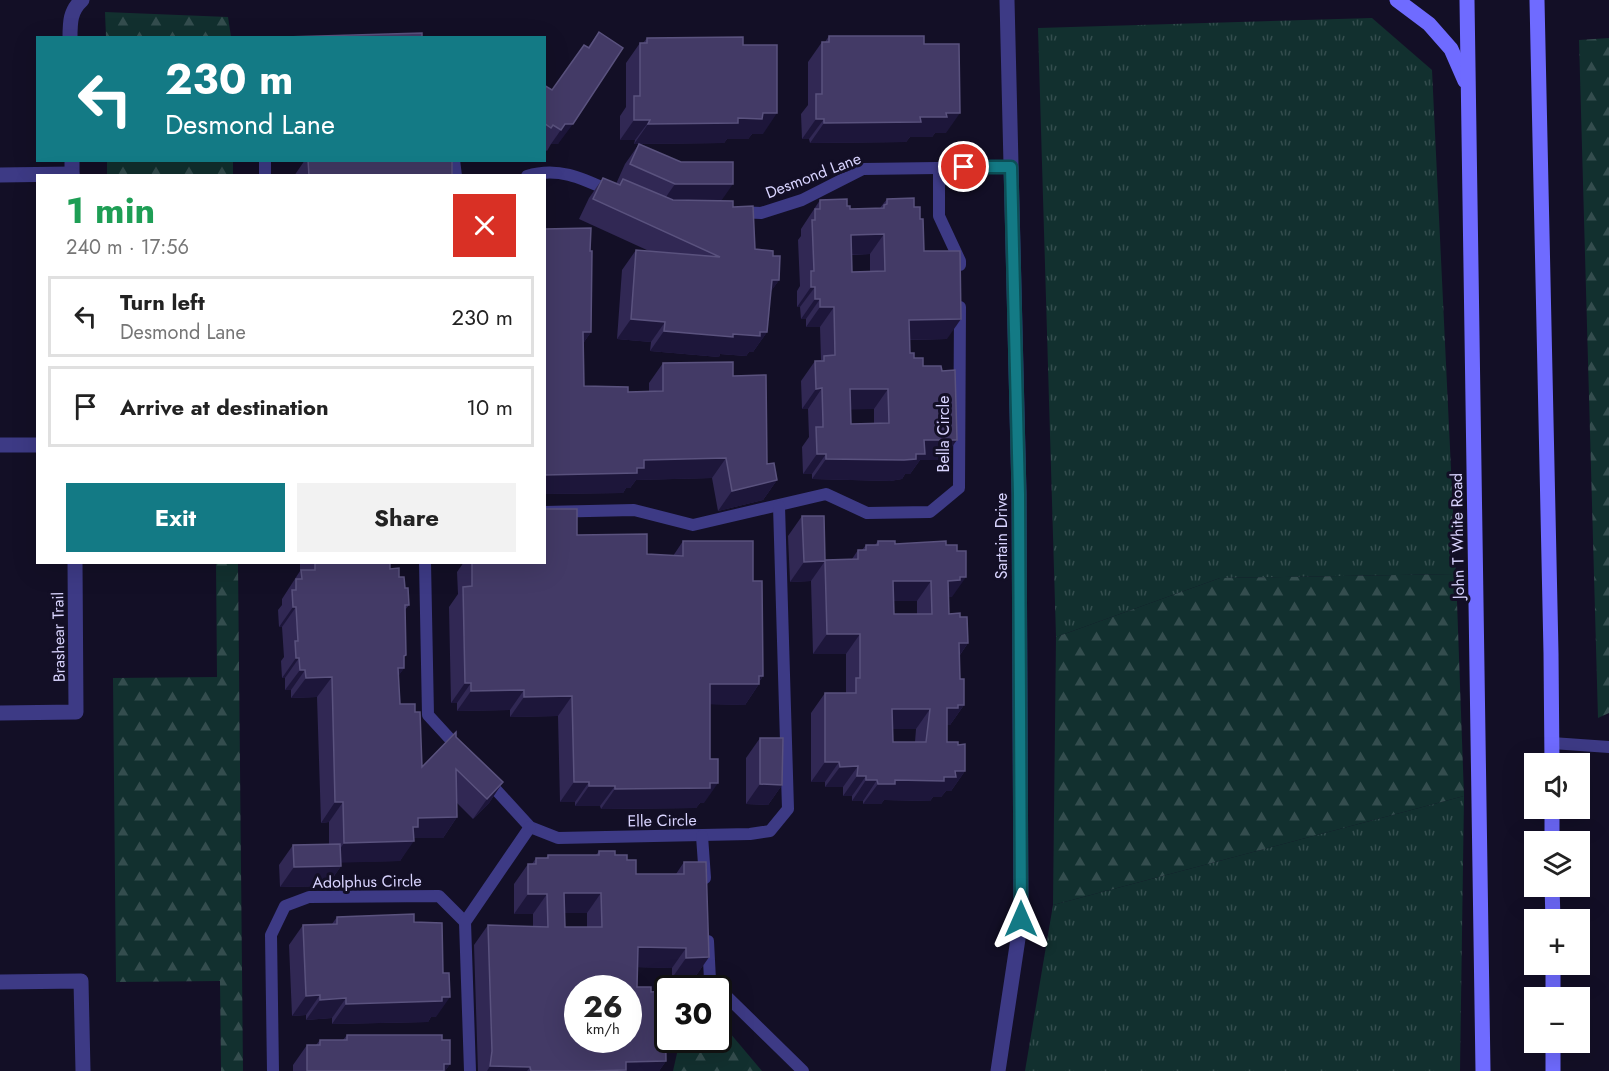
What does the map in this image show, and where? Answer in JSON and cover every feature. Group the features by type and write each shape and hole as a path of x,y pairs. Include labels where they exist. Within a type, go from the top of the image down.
{"main road":[{"path":"1397,0 1429,24 1451,49 1468,88"},
{"name":"John T White Road","path":"1467,0 1483,1071"},
{"path":"1537,0 1552,753"},
{"path":"1553,1053 1553,1071"}],"street":[{"path":"70,36 74,8 82,0"},
{"name":"Sartain Drive","path":"998,1071 1021,919 1019,494 1007,0"},
{"path":"0,175 72,170"},
{"path":"0,445 36,445"},
{"name":"Brashear Trail","path":"0,712 76,712 75,564"},
{"path":"0,982 81,981 83,1071"}],"lane":[{"name":"Desmond Lane","path":"727,213 761,213 802,200 863,169 1011,167"},
{"path":"939,168 939,216 960,261 960,273"},
{"path":"532,174 538,172 572,174 626,198"},
{"name":"Bella Circle","path":"546,512 634,510 693,525 826,494 867,513 930,512 959,488 960,297"},
{"name":"Elle Circle","path":"425,564 428,715 530,827 558,838 702,836 770,831 788,809 779,506"},
{"path":"1552,743 1609,747"},
{"path":"470,1071 465,922 530,827"},
{"path":"702,836 705,891"},
{"name":"Adolphus Circle","path":"273,1071 271,935 285,906 309,897 439,896 465,922"},
{"path":"707,924 710,980 803,1071"}],"green space":[{"path":"105,12 228,17 231,36 106,36"},
{"path":"1372,18 1432,70 1456,574 1220,578 1056,637 1038,28"},
{"path":"1609,38 1609,713 1598,718 1579,40"},
{"path":"107,162 233,162 233,174 107,174"},
{"path":"216,564 238,564 243,1071 221,1071 220,981 116,982 113,678 217,677"},
{"path":"1456,574 1464,796 1053,905 1056,637 1220,578"},
{"path":"1464,796 1460,1071 1025,1071 1053,905"},
{"path":"732,1035 762,1071 673,1071 677,1053 732,1053"}],"building":[{"path":"599,32 623,48 573,124 565,124 561,130 553,125 551,128 546,124 546,86 552,90 584,45 589,48"},
{"path":"422,33 422,36 319,36"},
{"path":"829,36 924,36 924,44 959,44 960,113 946,113 947,117 920,117 921,122 824,123 824,119 816,119 816,94 822,94 822,42 829,42"},
{"path":"743,37 743,45 777,45 777,113 763,113 762,119 738,118 738,123 648,124 650,120 634,120 634,96 640,96 640,43 647,43 647,38"},
{"path":"639,144 681,162 733,162 733,184 675,184 630,164"},
{"path":"308,162 452,162 452,174 309,174"},
{"path":"603,178 620,185 623,179 673,200 733,201 733,207 753,206 755,249 773,251 773,256 780,256 779,280 772,280 767,332 760,332 760,336 733,334 733,337 664,331 665,322 631,319 636,250 720,257 593,199"},
{"path":"914,198 914,207 920,207 920,219 923,219 924,251 960,251 961,319 909,320 910,353 914,353 914,358 923,358 923,366 941,366 942,371 955,370 957,440 924,440 925,454 916,454 916,459 826,459 826,454 817,454 816,427 823,427 823,423 822,388 816,389 815,361 824,361 824,356 835,355 834,307 820,307 820,299 815,299 815,287 811,287 811,271 814,271 812,220 815,220 815,209 820,209 820,200 847,199 847,206 850,206 850,209 884,208 887,199","holes":["884,234 885,271 852,272 851,235","850,389 888,389 889,423 851,424"]},
{"path":"591,228 591,332 583,332 584,386 628,387 628,392 663,391 663,363 733,362 733,376 766,375 767,464 774,463 777,480 732,491 726,458 644,460 644,468 637,468 637,473 546,475 546,229"},
{"path":"546,509 577,509 577,535 647,534 647,554 683,556 683,541 753,541 753,581 762,581 763,676 759,676 759,684 710,684 710,759 718,759 718,783 710,783 710,788 615,789 615,786 589,786 589,782 574,782 572,696 524,697 524,690 471,691 471,683 465,683 463,587 472,586 472,564 546,564"},
{"path":"802,516 824,516 825,560 858,559 858,550 866,550 866,545 878,545 878,541 895,541 895,544 946,541 946,545 957,545 957,551 966,551 966,577 948,581 949,614 960,613 960,617 967,617 968,643 959,643 960,679 964,679 964,705 958,705 958,708 947,708 947,742 965,744 965,771 955,771 956,777 944,777 944,781 895,780 895,784 878,784 877,780 866,780 866,776 857,776 858,766 840,767 839,762 825,762 825,693 856,693 856,678 860,678 860,634 827,634 825,561 804,562","holes":["893,581 931,581 932,614 894,614","892,709 930,709 926,742 893,742"]},
{"path":"315,564 390,564 390,569 399,568 399,577 404,577 405,588 408,588 409,605 405,605 404,668 398,668 400,704 415,704 415,712 420,712 422,767 456,732 456,737 503,782 487,799 456,769 457,817 418,818 418,827 413,827 414,841 344,843 343,802 335,802 332,677 306,678 305,670 300,670 299,658 296,658 295,641 298,641 296,607 293,607 292,590 296,590 296,579 302,579 301,570 315,570"},
{"path":"760,738 783,738 782,785 760,784"},
{"path":"340,844 341,866 294,867 293,845"},
{"path":"599,851 615,851 615,855 627,855 627,860 636,860 636,874 684,874 684,862 706,862 709,957 686,958 686,948 638,947 637,975 564,975 564,1053 642,1053 642,987 651,987 651,992 654,992 654,1053 666,1053 666,1061 626,1062 626,1070 531,1071 530,1067 490,1066 492,1051 488,925 548,927 547,894 528,894 528,864 536,864 536,858 548,858 548,855 599,855","holes":["564,893 601,893 602,927 565,927"]},
{"path":"414,914 414,922 442,923 443,973 449,973 450,997 442,997 442,1001 346,1004 346,998 320,1000 320,995 306,996 303,925 337,924 337,917"},
{"path":"347,1035 442,1035 442,1040 450,1040 450,1064 444,1064 444,1071 307,1071 307,1045 320,1045 320,1040 347,1040"}],"route":[{"path":"964,167 1011,167 1019,494 1021,919"}]}
